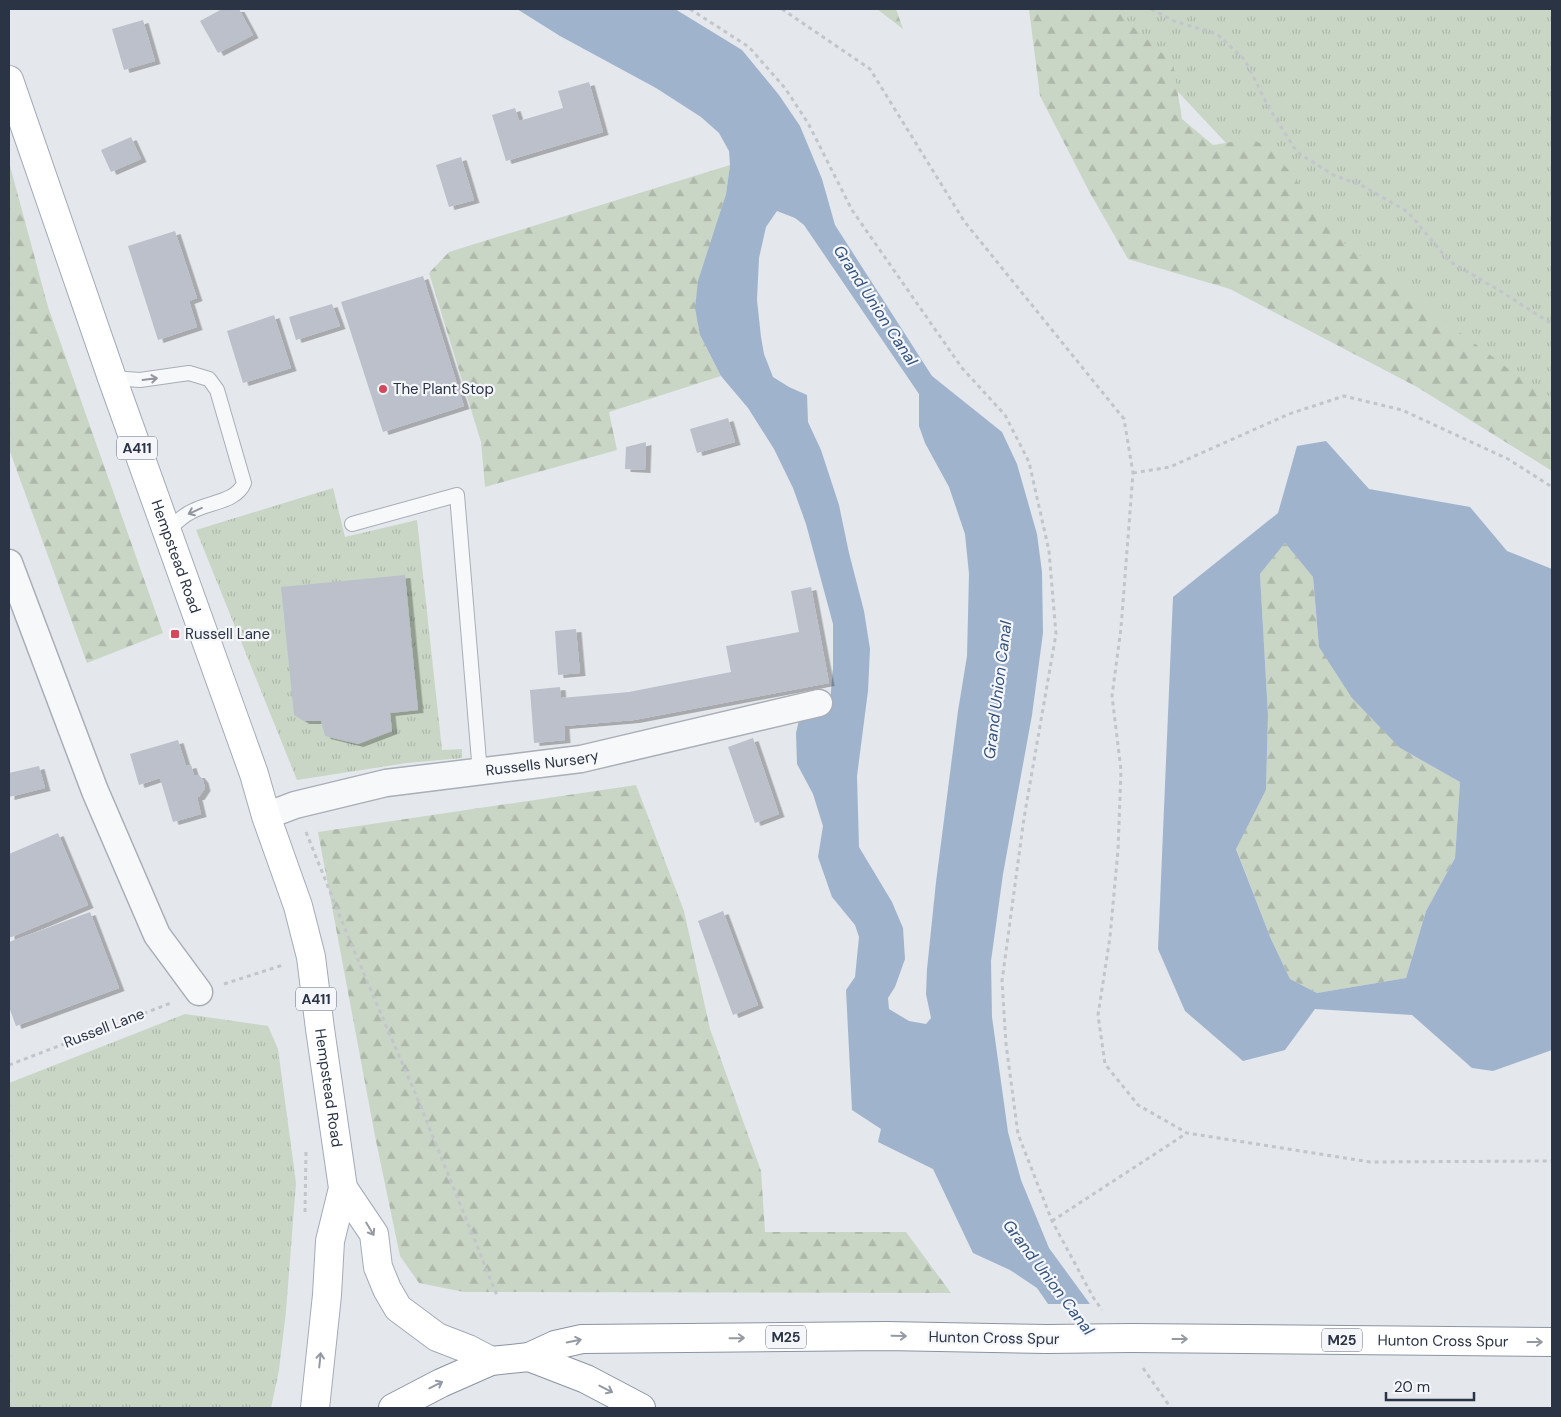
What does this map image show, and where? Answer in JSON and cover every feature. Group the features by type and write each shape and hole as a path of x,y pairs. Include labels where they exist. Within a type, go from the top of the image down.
{"main road":[{"name":"Hempstead Road","path":"9,80 112,378 254,774 266,816 298,906 311,957 343,1188 330,1241 328,1295 315,1408"},
{"name":"Hempstead Road","path":"343,1188 374,1234 378,1268 387,1290 398,1308 437,1337 468,1349 491,1361"},
{"name":"Hunton Cross Spur","path":"529,1357 555,1345 582,1339 886,1336 1048,1339 1134,1349 1552,1342"},
{"path":"393,1408 440,1382 491,1361 529,1357 586,1379 641,1408"}],"street":[{"path":"9,563 95,791 157,935 200,992"},
{"name":"Russells Nursery","path":"266,816 295,806 386,783 581,759 819,703"}],"lane":[{"path":"112,378 140,380 189,373 209,379 217,390 244,483 241,490 228,498 189,512 168,531"},
{"path":"352,524 457,495 480,772"}],"path":[{"path":"690,9 749,48 785,88 808,123 852,210 962,368 1005,414 1029,462 1049,551 1056,634 1024,818 1002,981 1006,1044 1018,1134 1052,1221 1093,1297 1104,1313"},
{"path":"782,9 870,69 964,221 1124,419 1133,473 1121,628 1112,696 1121,770 1118,850 1110,938 1098,1015 1105,1064 1138,1105 1188,1133 1370,1162 1552,1161"},
{"path":"1152,9 1174,21 1217,34 1245,60 1269,108 1298,152 1333,175 1361,186 1408,212 1449,261 1552,324"},
{"path":"1133,473 1170,467 1289,414 1344,396 1402,410 1508,459 1552,487"},
{"path":"295,806 418,1100 498,1298"},
{"name":"Russell Lane","path":"9,1065 200,992 283,965 281,956"},
{"path":"1052,1221 1188,1133"},
{"path":"305,1213 306,1146"},
{"path":"1134,1349 1171,1408"}],"green space":[{"path":"877,9 896,9 903,29"},
{"path":"1029,9 1121,9 1129,23 1173,63 1182,119 1213,145 1251,139 1268,147 1295,177 1313,214 1354,252 1395,277 1454,328 1510,370 1552,398 1552,471 1417,387 1230,289 1128,259 1090,193 1040,96"},
{"path":"1100,9 1552,9 1552,421 1403,331"},
{"path":"9,162 48,307 163,633 87,663 9,449"},
{"path":"730,165 726,194 718,220 700,335 721,376 609,412 617,450 485,487 481,442 429,273 449,252"},
{"path":"333,488 345,537 417,520 442,750 462,749 462,758 407,763 297,780 196,530"},
{"path":"1285,543 1313,577 1319,647 1400,748 1460,782 1455,858 1426,911 1406,978 1317,993 1290,979 1271,939 1236,848 1266,790 1268,715 1260,574"},
{"path":"636,785 684,911 710,1029 761,1171 765,1232 906,1232 951,1293 464,1292 419,1283 400,1256 375,1136 318,832"},
{"path":"185,1014 268,1026 278,1049 296,1183 286,1311 279,1370 271,1408 9,1408 9,1083"}],"water":[{"name":"Grand Union Canal","path":"517,9 675,9 742,50 779,95 800,126 822,179 835,225 932,376 1002,432 1017,464 1037,534 1042,572 1043,633 1032,715 1003,874 991,961 992,1017 1008,1132 1021,1180 1049,1248 1166,1408 1120,1408 1037,1288 1010,1270 973,1253 933,1169 878,1142 881,1129 852,1110 846,990 855,977 859,937 855,925 832,897 818,857 823,826 813,794 797,764 796,733 802,707 830,703 833,668 833,624 806,524 793,488 774,449 748,408 721,376 700,335 695,308 698,281 726,194 730,165 729,151 719,133 701,117 656,88 560,36","holes":["777,211 795,218 804,225 919,394 919,426 925,443 949,487 965,534 969,574 967,656 936,882 926,994 931,1018 926,1024 909,1021 889,1009 888,998 895,987 905,959 903,928 892,902 859,847 857,776 868,691 870,649 864,611 839,505 821,450 808,422 807,395 773,377 764,354 761,337 757,300 759,258 766,227"]},
{"path":"1326,441 1369,489 1470,507 1507,551 1552,569 1552,1050 1493,1071 1472,1068 1412,1015 1315,1009 1285,1050 1243,1061 1185,1011 1158,949 1173,597 1278,513 1297,446","holes":["1285,543 1313,577 1319,647 1352,698 1400,748 1460,782 1455,858 1426,911 1406,978 1317,993 1290,979 1271,939 1236,849 1266,790 1268,715 1260,574"]}],"pier":[{"path":"1045,1304 1094,1304 1168,1408 1117,1408"}],"building":[{"path":"222,9 239,9 253,35 218,53 200,21"},
{"path":"143,20 155,61 124,70 112,29"},
{"path":"589,82 603,132 506,161 492,115 515,108 519,121 563,108 558,91"},
{"path":"131,137 141,159 111,172 101,150"},
{"path":"461,157 474,200 449,207 436,165"},
{"path":"175,231 197,298 189,301 197,327 158,340 128,246"},
{"path":"423,276 464,406 383,432 341,302"},
{"path":"332,304 340,326 296,340 289,317"},
{"path":"274,315 291,368 243,383 227,331"},
{"path":"728,418 735,442 697,453 690,429"},
{"path":"646,442 645,470 625,469 626,447"},
{"path":"405,575 418,710 390,713 392,731 358,744 325,736 321,721 304,721 294,715 281,587"},
{"path":"811,587 829,683 634,720 564,726 565,740 534,743 530,690 560,687 561,698 629,692 731,672 726,646 799,632 791,591"},
{"path":"576,629 580,673 558,675 555,631"},
{"path":"753,738 779,814 755,823 728,747"},
{"path":"178,740 186,766 191,765 194,775 199,775 203,780 205,788 197,797 201,814 173,822 160,778 139,785 130,754"},
{"path":"39,766 45,788 9,797 9,773"},
{"path":"58,833 88,905 9,938 9,854"},
{"path":"723,911 758,1005 733,1015 698,921"},
{"path":"90,912 119,988 16,1026 9,1007 9,942"}],"place":[{"name":"The Plant Stop","path":"383,389"},
{"name":"Russell Lane","path":"175,634"}]}
